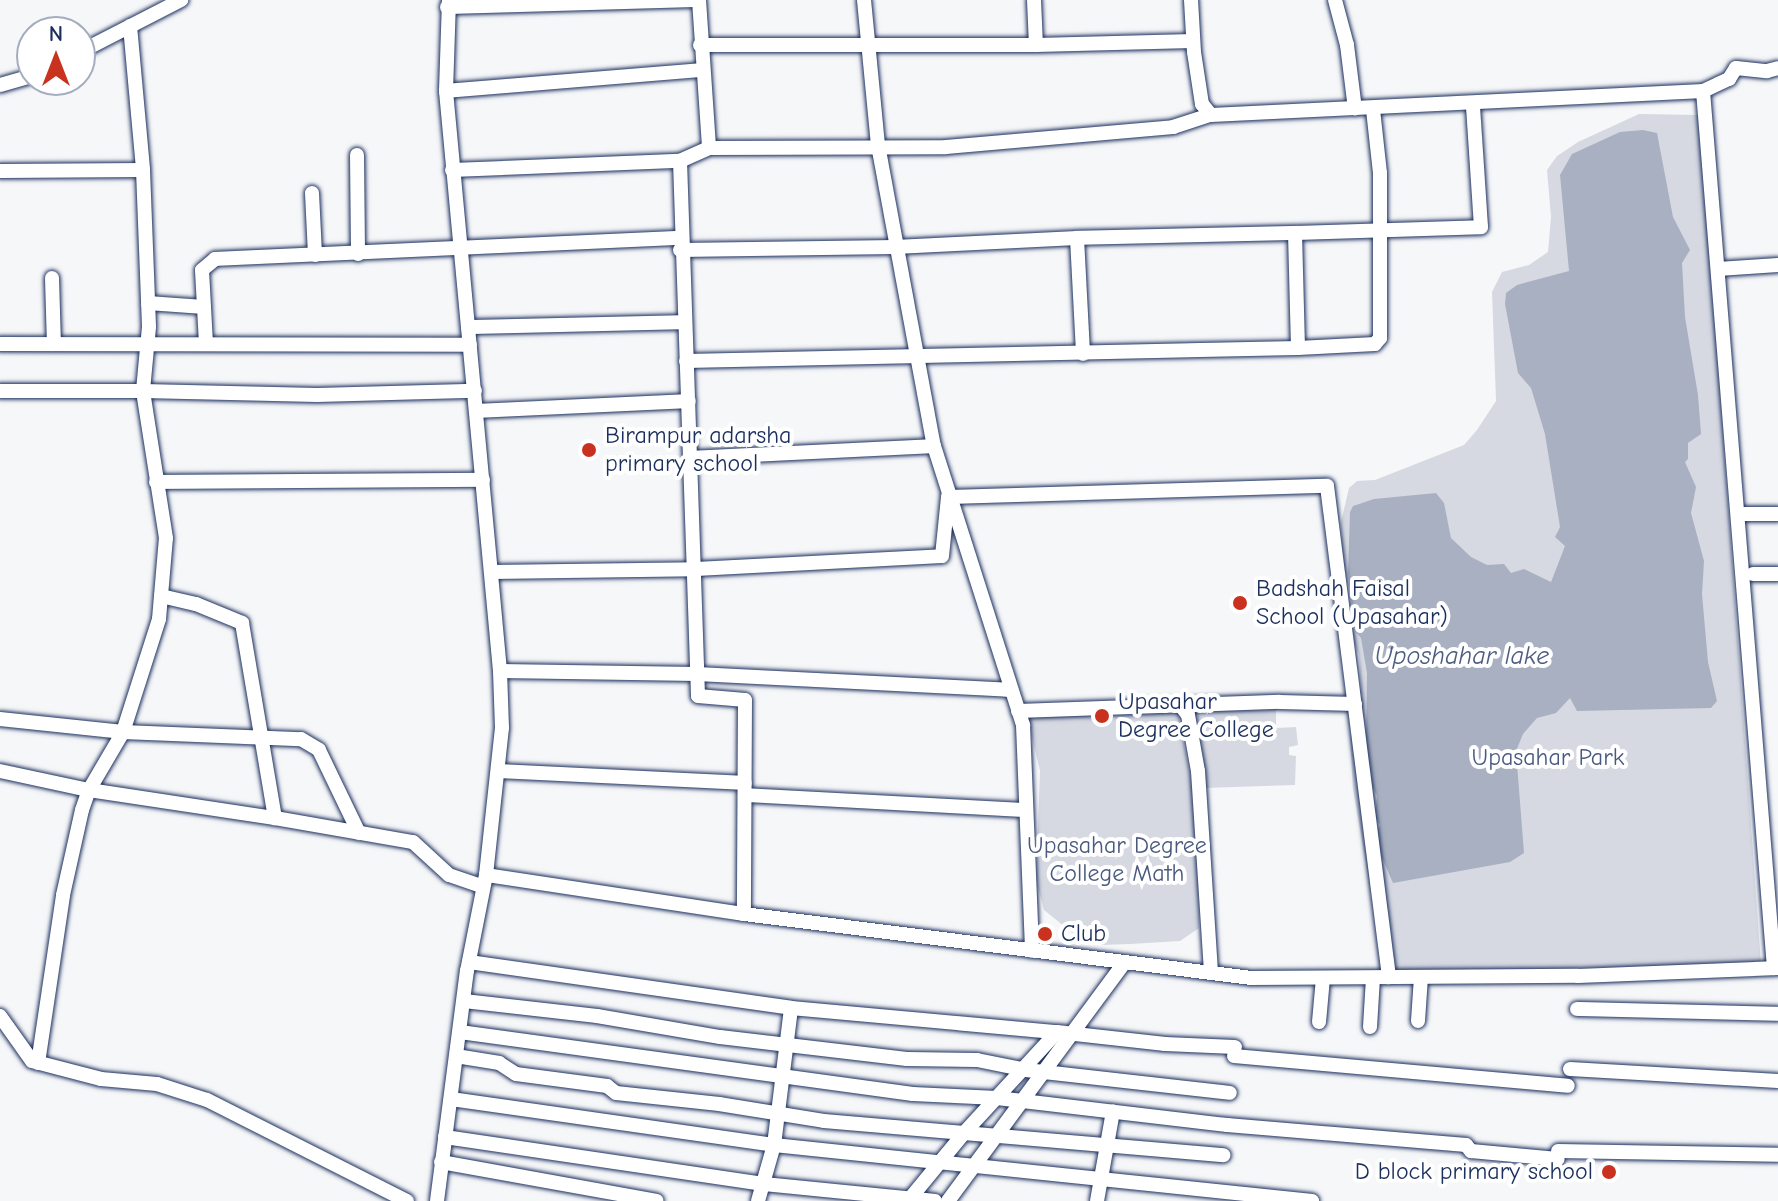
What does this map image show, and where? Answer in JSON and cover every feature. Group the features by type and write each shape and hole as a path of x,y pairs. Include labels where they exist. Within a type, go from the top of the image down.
{"street":[{"path":"96,44 181,0"},
{"path":"437,1201 469,962 500,771 500,671 446,91 448,3 698,0 709,148"},
{"path":"864,0 878,145 934,446 1023,725 1032,951"},
{"path":"1034,0 1036,45"},
{"path":"1191,0 1202,104 1211,115"},
{"path":"1335,0 1347,45 1355,109"},
{"path":"38,1063 63,895 89,790 123,732 159,619 166,538 143,391 148,303 143,170 130,26"},
{"path":"700,45 1036,45 1193,41"},
{"path":"452,170 680,161 709,148 946,147 1173,127 1211,115 1373,110 1703,91 1729,79 1736,68 1767,71 1778,68"},
{"path":"446,91 702,70"},
{"path":"0,771 89,790 413,842 449,875 484,881 1251,978 1578,976 1776,968 1703,91"},
{"path":"206,344 202,270 215,259 680,244 895,247 1077,238 1481,227 1473,105"},
{"path":"686,361 916,353 1083,354 1298,348 1378,341 1380,173 1373,110"},
{"path":"357,155 358,254"},
{"path":"680,161 680,244 696,569 698,696 745,700 744,914"},
{"path":"0,171 143,170"},
{"path":"312,193 315,255"},
{"path":"1295,233 1298,348"},
{"path":"1077,238 1083,354"},
{"path":"1718,269 1778,265"},
{"path":"52,278 54,344"},
{"path":"148,303 204,307"},
{"path":"468,327 684,322"},
{"path":"0,344 470,345"},
{"path":"0,391 317,395 475,391"},
{"path":"477,411 689,401"},
{"path":"691,458 934,446"},
{"path":"156,482 483,480"},
{"path":"948,497 1327,486 1389,977"},
{"path":"491,572 696,569 942,556 948,497"},
{"path":"1738,514 1778,514"},
{"path":"1753,574 1778,574"},
{"path":"161,596 196,604 242,623 275,818"},
{"path":"500,671 697,674 1011,690"},
{"path":"1018,711 1355,704"},
{"path":"1181,706 1188,715 1198,771 1211,973"},
{"path":"0,719 123,732 301,739 319,750 359,833"},
{"path":"500,771 1026,810"},
{"path":"469,962 791,1008 1057,1032 1568,1086"},
{"path":"948,1201 1076,1034 1125,962"},
{"path":"1418,1021 1421,977"},
{"path":"1319,1022 1323,978"},
{"path":"1370,1027 1373,978"},
{"path":"464,1001 597,1016 720,1037 785,1042 907,1059 977,1060 1026,1070 1230,1093"},
{"path":"758,1201 774,1145 791,1008"},
{"path":"1577,1009 1778,1014"},
{"path":"0,1016 32,1061 101,1079 157,1084 207,1100 407,1201"},
{"path":"460,1032 913,1094 997,1098 1227,1125 1466,1145 1471,1151 1558,1155 1778,1155"},
{"path":"909,1200 964,1133 1026,1070 1057,1032"},
{"path":"456,1056 499,1063 516,1074 607,1086 616,1093 824,1121 1224,1155"},
{"path":"1570,1069 1778,1081"},
{"path":"451,1099 774,1145 1312,1201"},
{"path":"1097,1201 1113,1111"},
{"path":"445,1137 764,1184 935,1201"},
{"path":"441,1162 657,1201"}],"green space":[{"name":"Upasahar Park","path":"1639,114 1700,115 1761,964 1385,972 1353,789 1350,738 1361,688 1359,655 1351,634 1349,588 1343,570 1341,522 1349,488 1357,481 1375,480 1464,445 1477,430 1496,401 1492,292 1502,272 1529,265 1548,252 1551,217 1547,170 1557,156 1578,142"},
{"path":"1276,704 1276,728 1296,727 1298,745 1289,747 1289,755 1296,756 1295,785 1203,788 1191,710"},
{"name":"Upasahar Degree College Math","path":"1177,709 1197,811 1199,928 1180,941 1130,944 1101,945 1075,935 1044,910 1036,880 1040,771 1027,716"}],"water":[{"name":"Uposhahar lake","path":"1643,130 1657,133 1673,217 1690,250 1682,263 1685,317 1701,434 1688,443 1688,459 1685,462 1696,487 1691,513 1704,561 1702,594 1708,662 1717,701 1711,708 1577,711 1570,698 1556,713 1537,718 1523,734 1516,751 1524,853 1510,862 1393,883 1374,839 1380,825 1375,817 1377,796 1368,778 1367,673 1361,638 1355,631 1348,573 1350,512 1353,506 1374,499 1436,493 1444,503 1451,538 1471,557 1487,565 1504,564 1511,573 1524,569 1551,582 1565,546 1555,537 1560,527 1545,434 1531,388 1518,373 1505,304 1506,293 1517,285 1569,271 1560,175 1572,154 1620,132"}],"place":[{"name":"Birampur adarsha primary school","path":"589,450"},
{"name":"Badshah Faisal School (Upasahar)","path":"1240,603"},
{"name":"Upasahar Degree College","path":"1102,716"},
{"name":"Club","path":"1045,934"},
{"name":"D block primary school","path":"1609,1172"}]}
